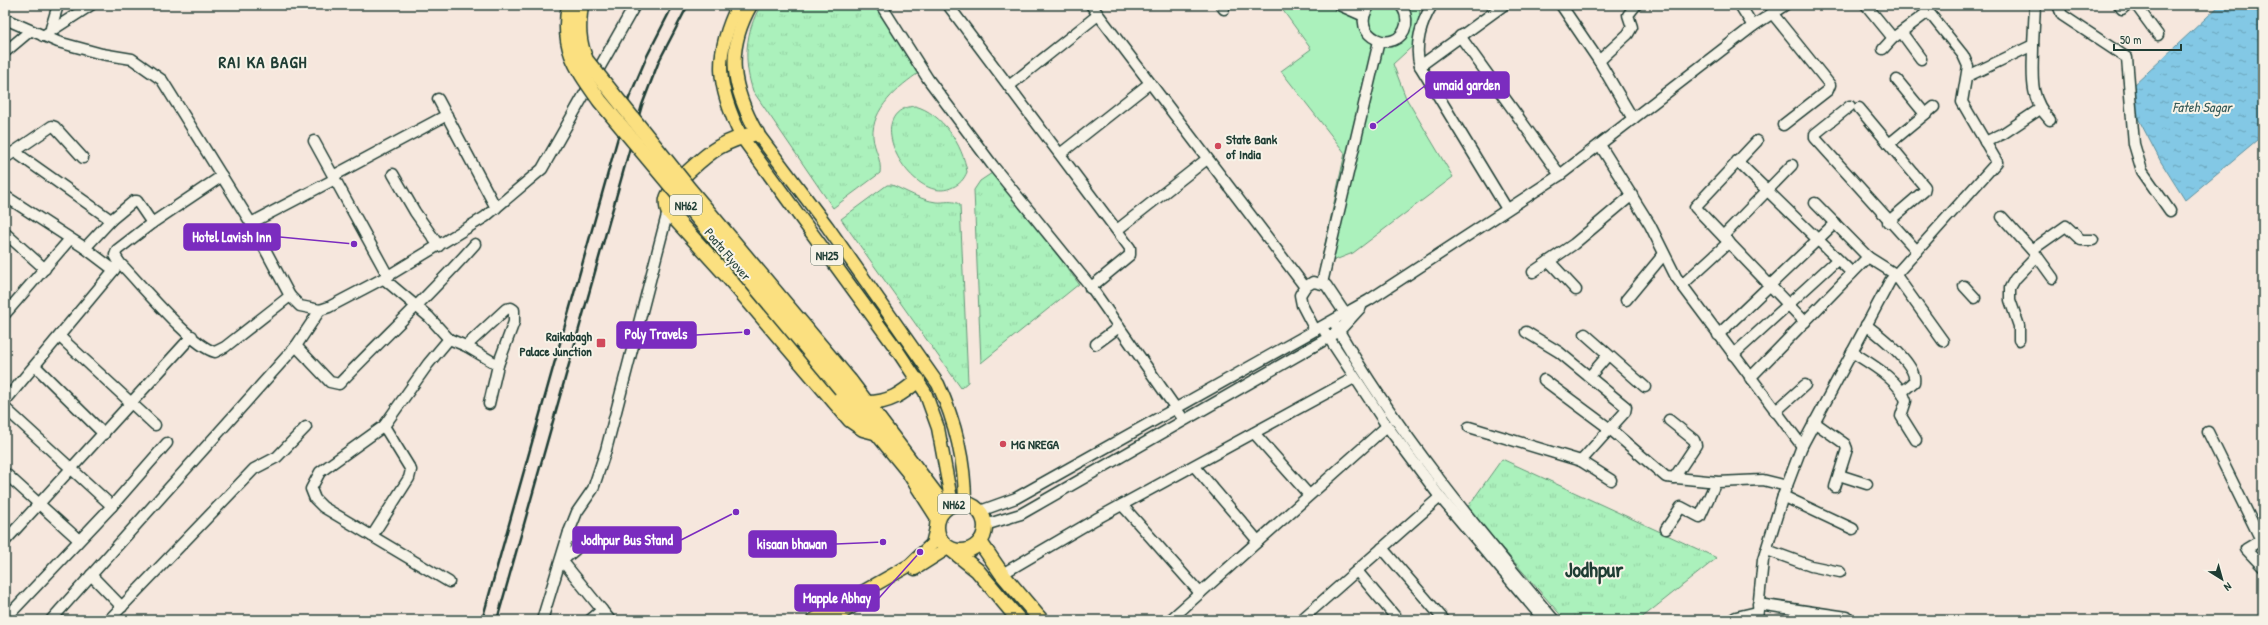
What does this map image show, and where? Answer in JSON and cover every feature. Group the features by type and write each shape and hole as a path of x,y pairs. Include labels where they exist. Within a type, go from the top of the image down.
{"highway":[{"name":"Poata Flyover","path":"569,5 566,33 570,52 576,67 600,101 845,385 867,403"},
{"name":"Poata Flyover","path":"581,5 578,28 579,44 586,60 845,385 878,433"},
{"path":"757,133 742,136 711,152 690,170 668,194 666,204 668,211 729,278 850,420 863,429 878,433"},
{"path":"867,403 886,401 897,396 918,380"},
{"name":"NH62","path":"867,403 947,512 942,542 977,570 1019,620"},
{"name":"NH62","path":"878,433 908,471 947,512 980,511 985,525 980,542"},
{"path":"950,549 967,550 980,542 1002,574 1041,620"}],"main road":[{"name":"NH25","path":"738,5 727,28 720,61 724,94 732,116 742,136 918,380 931,405 938,428 947,512"},
{"name":"NH25","path":"751,5 743,19 736,42 734,62 735,76 740,96 757,133 832,234 938,384 952,413 965,484 947,512 932,544 910,565 813,620"},
{"path":"820,244 832,234"},
{"path":"830,620 950,549"}],"street":[{"path":"52,28 58,5"},
{"path":"43,36 52,28 91,5"},
{"path":"51,620 296,346 320,310 386,278 439,246 496,208 542,169 635,5"},
{"path":"881,5 928,79 992,166 1008,182 1090,288 1184,420"},
{"path":"948,5 1130,248 1130,255 1090,288"},
{"path":"1091,5 1304,286"},
{"path":"1339,5 1364,16"},
{"path":"1370,5 1364,16 1365,28 1373,38 1379,41 1392,40 1403,32 1406,19 1400,5"},
{"path":"1432,5 1422,25 1416,54 1420,66 1507,209"},
{"path":"1420,66 1504,5"},
{"path":"1561,5 1599,61 1633,119"},
{"path":"1599,61 1628,34 1632,27 1628,14 1636,5"},
{"path":"1740,5 1753,26"},
{"path":"980,511 1016,498 1176,409 1344,312 1368,300 1560,175 1753,26 1785,5"},
{"path":"1866,5 1921,59"},
{"path":"2035,5 2032,86 2040,109 2050,120"},
{"path":"2058,5 2062,15 2127,58 2134,144 2142,171 2170,211"},
{"path":"2119,5 2122,9 2127,5"},
{"path":"2136,5 2158,35"},
{"path":"1757,612 1766,550 1783,496 1802,446 1814,422 1890,281 1998,162 1962,102 1968,76 1968,66 1963,55 1925,8 1883,48"},
{"path":"1772,13 1830,85 1828,90 1783,125"},
{"path":"1009,86 1098,15"},
{"path":"5,19 43,36 102,54 132,59 154,72 171,90 252,223 290,296 300,306 320,310"},
{"path":"5,52 30,31"},
{"path":"1460,36 1560,175"},
{"path":"1322,283 1379,41"},
{"path":"1968,76 2033,45"},
{"path":"1897,80 1925,114"},
{"path":"1060,154 1150,83"},
{"path":"438,99 496,208"},
{"path":"1888,222 1925,189 1923,184 1889,144 1855,107 1815,134 1815,138 1888,222 1917,251"},
{"path":"1889,144 1934,107"},
{"path":"1985,142 2004,133 2040,109"},
{"path":"252,223 447,115"},
{"path":"5,158 52,126 55,127 82,158"},
{"path":"314,141 386,278 449,339 466,346 498,366"},
{"path":"1757,141 1695,207 1805,322"},
{"path":"1600,145 1632,195 1682,285 1775,412 1802,446"},
{"path":"15,152 111,220"},
{"path":"1117,230 1207,159"},
{"path":"1737,161 1818,242 1852,273"},
{"path":"1682,285 1726,239 1766,191 1792,165"},
{"path":"393,174 414,212 439,246"},
{"path":"5,401 60,337 116,266 115,255 117,250 152,223 222,176"},
{"path":"1533,272 1574,244 1632,195"},
{"path":"5,196 70,239 116,266 207,350 215,352 225,347 290,296"},
{"path":"85,248 111,220 131,202 137,201 152,223"},
{"path":"1815,203 1868,257 1895,274 1943,341"},
{"path":"542,620 569,532 577,512 592,489 606,450 668,211"},
{"path":"2002,217 2034,253 2053,278"},
{"path":"1718,335 1818,242 1835,223"},
{"path":"2020,340 2019,326 2010,300 2010,288 2015,279 2034,253 2066,226 2081,240 2093,240"},
{"path":"5,233 45,269"},
{"path":"7,308 45,269 70,239"},
{"path":"296,346 330,382 339,384 415,306 448,275 475,244"},
{"path":"1626,300 1664,254"},
{"path":"1750,378 1868,257"},
{"path":"1733,355 1837,260"},
{"path":"1549,261 1576,290"},
{"path":"1344,312 1329,289 1322,283 1313,282 1304,286 1300,295 1302,305 1318,328 1328,338 1387,426 1440,497 1544,620"},
{"path":"1964,286 1975,298"},
{"path":"985,525 1021,514 1328,338 1339,331 1368,300"},
{"path":"466,346 506,309 511,308 514,310 514,322 498,366 489,404"},
{"path":"1332,319 1365,374 1444,487 1554,620"},
{"path":"1866,325 1889,343 1911,371 1914,382 1902,392"},
{"path":"1096,344 1119,327"},
{"path":"1526,332 1559,352 1626,407 1625,412 1581,461"},
{"path":"1585,334 1645,387"},
{"path":"5,542 132,404 192,336"},
{"path":"60,337 155,425"},
{"path":"449,339 384,426 320,472 311,489 315,499 323,507 449,582"},
{"path":"1852,352 1878,369 1902,392 1906,401 1901,416 1916,440"},
{"path":"1590,376 1608,355"},
{"path":"35,366 104,434"},
{"path":"1002,574 1122,505 1195,467 1354,378"},
{"path":"1544,380 1610,429 1666,477 1716,482 1763,480 1787,486"},
{"path":"1775,412 1805,385"},
{"path":"5,408 112,506"},
{"path":"1669,420 1694,440 1696,445 1674,478"},
{"path":"1814,422 1845,444 1847,449 1835,487"},
{"path":"372,536 409,478 411,470 384,426"},
{"path":"1170,620 1387,426"},
{"path":"109,620 254,469 277,457 306,427"},
{"path":"1469,427 1581,461 1611,480"},
{"path":"2208,432 2261,540 2246,549 2263,567"},
{"path":"1254,433 1309,496"},
{"path":"5,619 112,506 167,443"},
{"path":"1195,467 1258,541"},
{"path":"5,473 79,540"},
{"path":"1839,475 1867,484"},
{"path":"1666,529 1680,507 1700,517 1716,482"},
{"path":"1783,496 1853,530"},
{"path":"1306,619 1382,548 1440,497"},
{"path":"1122,505 1200,593"},
{"path":"569,532 578,542 575,550 563,560 564,563 610,620"},
{"path":"1382,548 1444,620"},
{"path":"1766,550 1811,566 1840,572"},
{"path":"1357,571 1398,620"},
{"path":"90,575 122,607"},
{"path":"590,620 602,610"},
{"path":"1732,620 1736,617 1757,612 1847,617"}],"green space":[{"path":"761,5 876,5 920,72 895,91 881,108 877,117 873,137 880,164 880,173 833,208 753,91 748,69 747,47 752,26"},
{"path":"1279,5 1424,5 1420,8 1417,42 1393,64 1406,98 1453,177 1353,253 1320,266 1345,153 1281,71 1311,49"},
{"path":"915,106 934,115 950,132 961,151 967,172 962,181 953,187 938,190 922,184 908,172 898,156 891,139 891,124 899,112"},
{"path":"995,171 1079,284 981,363 974,190 980,181"},
{"path":"887,185 892,185 930,201 951,202 960,205 968,382 961,388 841,219"},
{"path":"1502,459 1717,558 1639,620 1565,620 1467,508"}],"water":[{"name":"Fateh Sagar","path":"2220,5 2227,8 2230,5 2263,5 2263,135 2185,200 2161,162 2138,118 2133,86"}],"railway":[{"path":"482,620 629,98 647,56 673,5"},
{"path":"497,620 642,105 659,61 688,5"}],"place":[{"name":"umaid garden","path":"1373,126"},
{"name":"State Bank of India","path":"1218,146"},
{"name":"Hotel Lavish Inn","path":"354,244"},
{"name":"Poly Travels","path":"747,332"},
{"name":"Raikabagh Palace Junction","path":"601,343"},
{"name":"MG NREGA","path":"1003,444"},
{"name":"Jodhpur Bus Stand","path":"736,512"},
{"name":"kisaan bhawan","path":"883,542"},
{"name":"Mapple Abhay","path":"920,552"}],"district":[{"name":"RAI KA BAGH","path":"263,61"},
{"name":"Jodhpur","path":"1594,569"}]}
